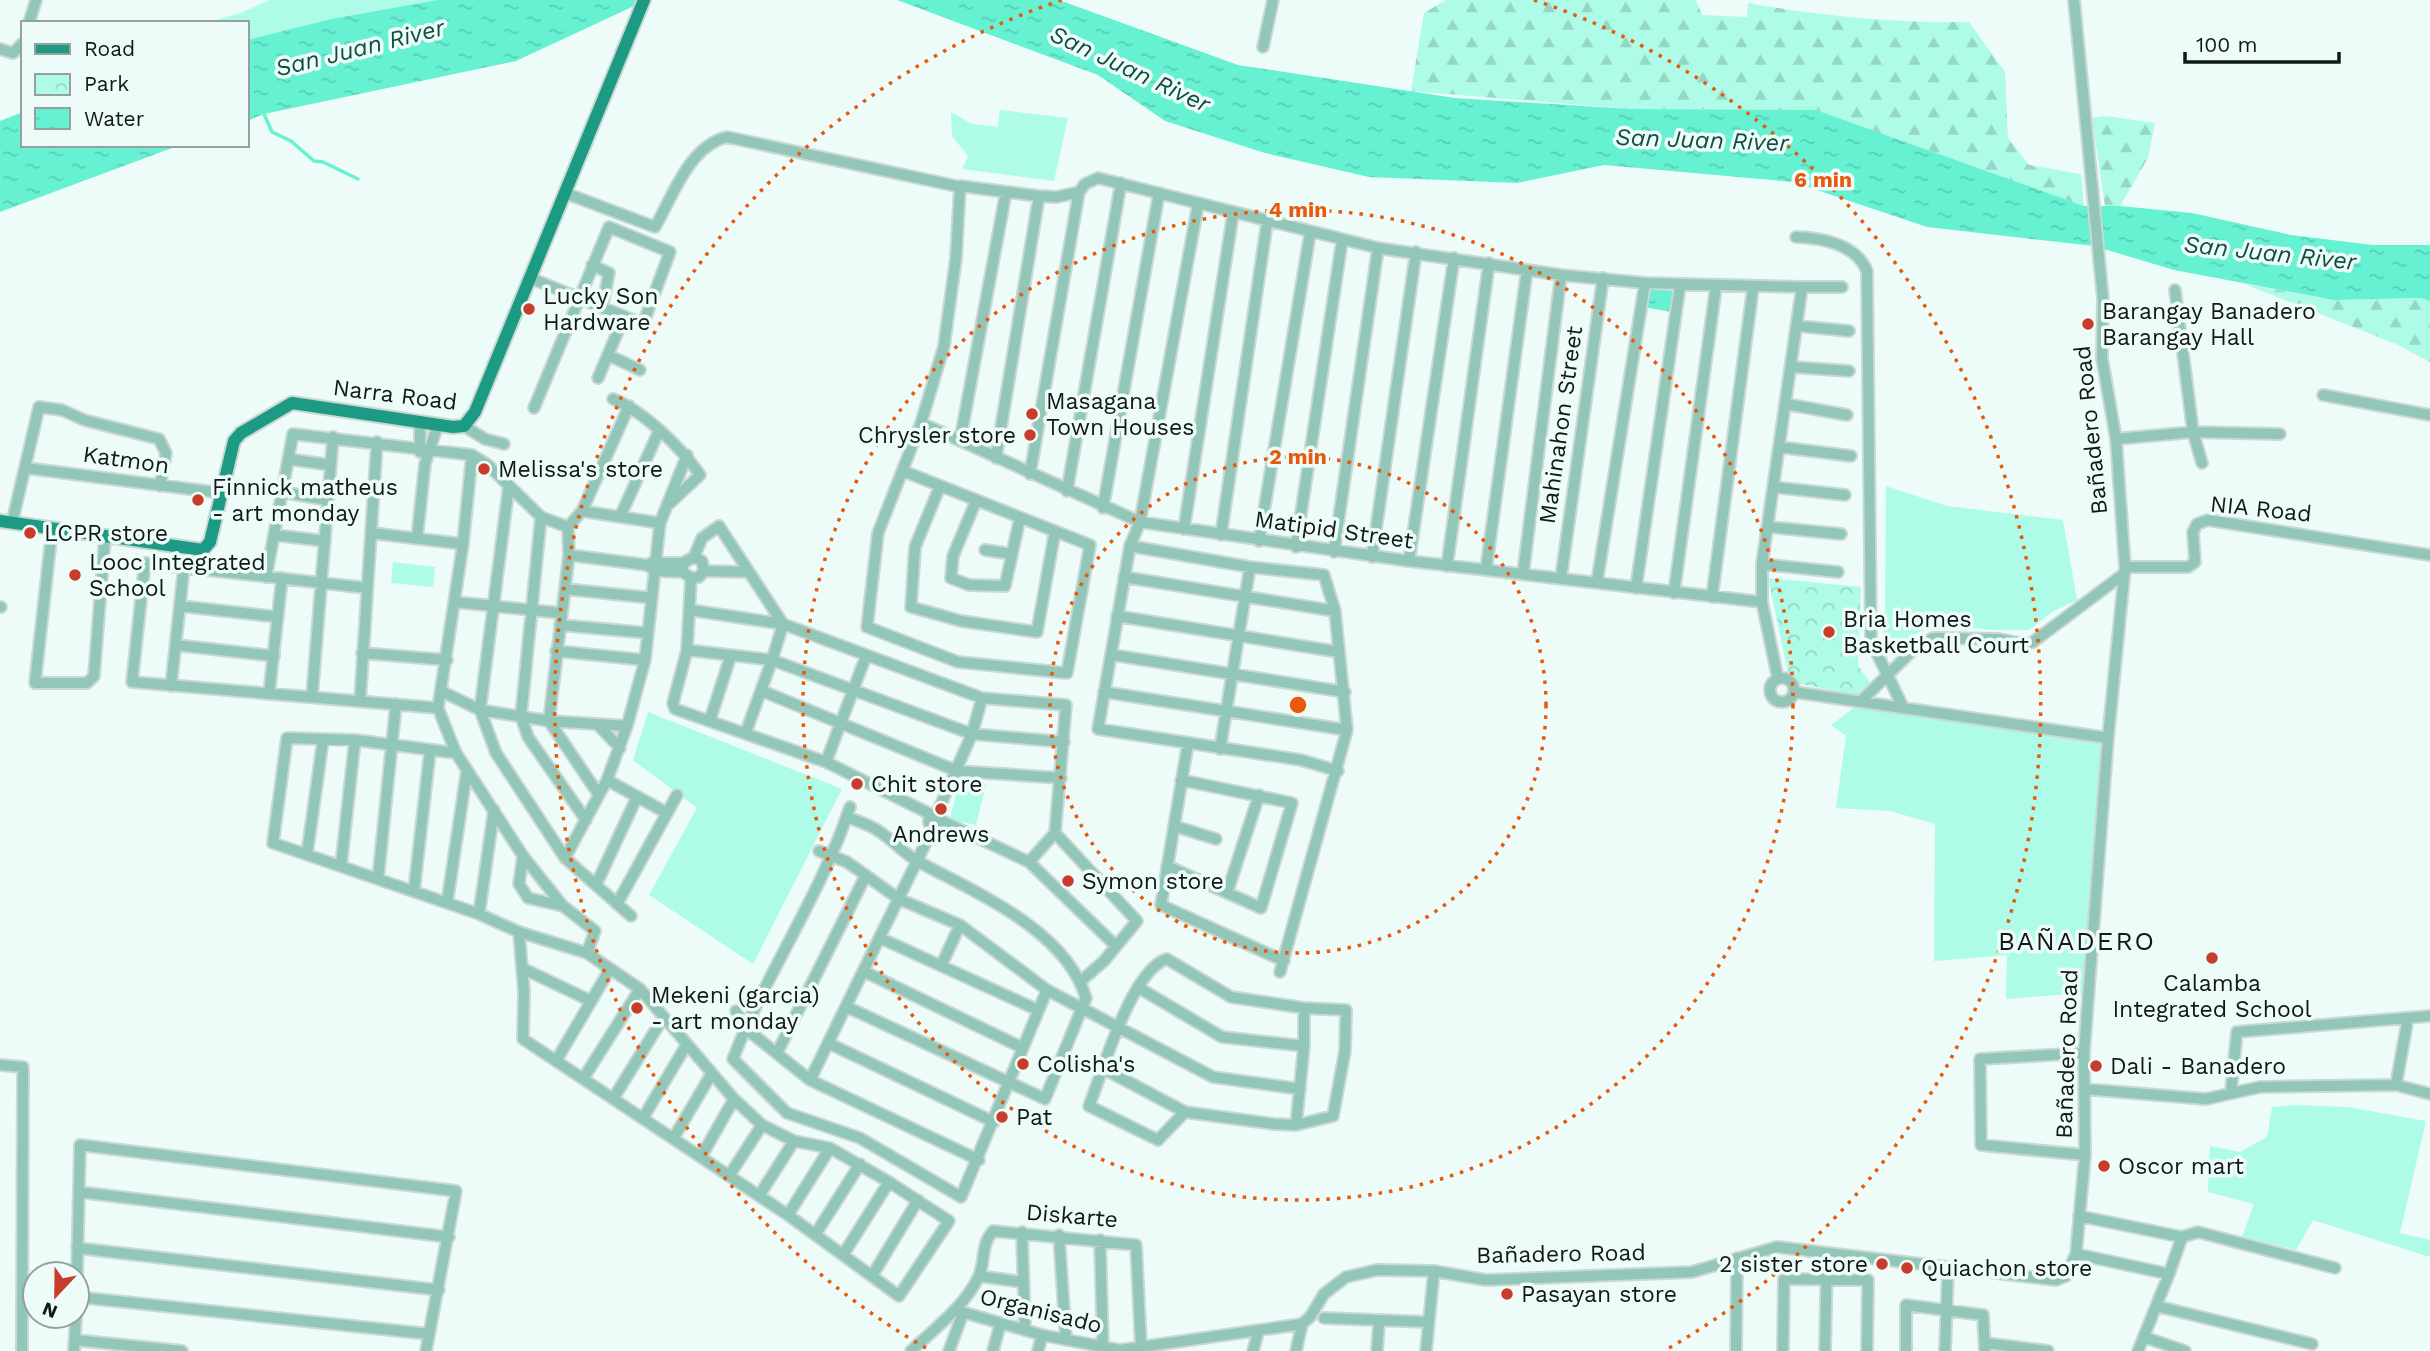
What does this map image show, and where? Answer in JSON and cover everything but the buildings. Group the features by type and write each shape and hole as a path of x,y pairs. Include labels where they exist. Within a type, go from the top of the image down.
{"main road":[{"name":"Narra Road","path":"6,522 202,550 210,542 230,448 237,436 288,404 464,426 475,412 644,0"}],"street":[{"path":"22,0 35,2 30,21"},
{"path":"1263,47 1273,0"},
{"name":"Bañadero Road","path":"1301,1324 1324,1294 1346,1277 1377,1270 1434,1271 1486,1280 1692,1272 1777,1247 2056,1280 2066,1276 2076,1254 2085,1155 2084,1053 2108,738 2125,570 2116,439 2102,358 2102,284 2074,0"},
{"path":"0,49 13,53 21,46"},
{"path":"565,193 656,227 696,155 711,141 727,137 956,187"},
{"path":"1030,474 1079,192 1084,184 1098,178 1342,241 1561,275 1716,287 1842,287"},
{"path":"1066,491 1121,183"},
{"path":"903,471 1090,545 1067,673 958,662 913,647 867,627 878,533 921,423 944,346 956,258 960,186 1057,197 1079,192"},
{"path":"960,442 1006,192"},
{"path":"1103,508 1159,193"},
{"path":"996,458 1039,196"},
{"path":"1198,205 1140,522 1130,546 1098,729 1301,760 1338,771"},
{"path":"1184,529 1233,214"},
{"path":"1221,535 1267,222"},
{"path":"530,278 577,299 643,324 670,252 609,226 577,299 534,408"},
{"path":"1259,541 1310,234"},
{"path":"1796,237 1819,237 1854,252 1861,257 1867,271 1871,641 1903,707"},
{"path":"1296,547 1342,241"},
{"path":"1334,552 1378,248"},
{"path":"1372,556 1416,252"},
{"path":"1409,561 1454,258"},
{"path":"1447,566 1489,263"},
{"path":"592,265 610,273 601,308"},
{"path":"1486,570 1527,270"},
{"path":"1523,574 1561,275"},
{"name":"Mahinahon Street","path":"1560,579 1603,278"},
{"path":"1597,582 1645,283"},
{"path":"1636,588 1681,285"},
{"path":"1674,593 1716,287"},
{"path":"1778,679 1762,602 1762,564 1802,287"},
{"path":"1712,597 1753,288"},
{"path":"2175,290 2193,432 2202,463"},
{"path":"598,378 624,317"},
{"path":"1798,326 1849,331"},
{"path":"608,355 640,370"},
{"path":"1792,367 1849,371"},
{"path":"2323,395 2430,415"},
{"path":"613,399 629,406 687,455 700,475 666,508"},
{"path":"1786,404 1847,415"},
{"path":"599,794 550,720 569,555 568,527 582,511 629,406"},
{"path":"6,522 26,467 38,407 62,410 84,420 159,439 166,453 160,486"},
{"path":"420,421 418,447 425,464"},
{"name":"Matipid Street","path":"921,423 1103,508 1140,522 1334,552 1762,602"},
{"path":"417,538 425,464 438,424"},
{"path":"464,426 485,439 504,444"},
{"path":"620,517 659,431"},
{"path":"2116,439 2193,432 2280,434"},
{"path":"266,576 293,434 432,448 472,455 509,485 541,517 568,527"},
{"path":"312,697 333,437"},
{"path":"360,701 377,442"},
{"path":"1779,447 1851,456"},
{"path":"472,455 463,544 438,708 456,753 523,856 563,906 594,931 587,953"},
{"path":"565,859 607,780 627,726 645,660 653,598 653,566 660,523 687,455"},
{"path":"288,459 330,465"},
{"name":"Katmon","path":"26,467 221,493"},
{"path":"509,485 480,710 496,753 565,859 631,916"},
{"path":"940,486 915,547 911,607 961,621 1037,632 1055,531"},
{"path":"1773,487 1845,495"},
{"path":"282,492 328,500"},
{"path":"976,500 953,556 951,578 969,584 1005,586 1020,518"},
{"path":"582,511 660,523"},
{"path":"541,517 521,716 528,737 586,820"},
{"name":"NIA Road","path":"2125,570 2188,567 2195,562 2193,532 2197,524 2208,520 2430,555"},
{"path":"783,624 719,526 702,538 686,571 690,610 687,650 673,707 826,762 936,819 1029,862 1116,946"},
{"path":"1769,527 1841,534"},
{"path":"52,530 35,683 87,683 94,676 105,537"},
{"path":"371,533 463,544"},
{"path":"274,535 325,541"},
{"path":"1130,546 1250,567 1324,575 1335,611 1347,730 1338,771 1282,967 1161,905 1188,743"},
{"path":"985,550 1012,555"},
{"path":"569,555 686,571 699,577 704,571"},
{"path":"694,556 702,561 704,571"},
{"path":"367,588 145,563 132,682 438,708"},
{"path":"1762,564 1838,572"},
{"path":"171,686 184,567"},
{"path":"1220,749 1250,567"},
{"path":"1861,701 1911,652 1933,638 1999,639 2025,645 2033,642 2125,570"},
{"path":"704,571 749,572"},
{"path":"269,694 282,578"},
{"path":"1124,578 1335,611"},
{"path":"565,589 653,598"},
{"path":"455,603 561,613"},
{"path":"180,606 278,617"},
{"path":"690,610 783,624 982,698 1066,705 1065,742 1055,833 1029,862"},
{"path":"1117,616 1339,652"},
{"path":"746,732 783,624"},
{"path":"560,625 648,633"},
{"path":"176,645 274,656"},
{"path":"687,650 772,660 972,734 1065,742"},
{"path":"556,651 645,660"},
{"path":"362,653 447,660"},
{"path":"1113,654 1345,692"},
{"path":"709,720 731,655"},
{"path":"826,762 866,656"},
{"path":"1778,679 1770,688 1776,701 1787,701 1794,692"},
{"path":"1778,679 1790,681 1794,692"},
{"path":"441,691 480,710 550,720 627,726"},
{"path":"762,691 841,726 957,771 1061,778"},
{"path":"1104,692 1347,730"},
{"path":"1794,692 2108,738"},
{"path":"810,1080 918,861 972,734 982,698"},
{"path":"378,879 396,704"},
{"path":"597,724 620,748"},
{"path":"456,753 355,740 287,738 273,843 479,914 519,932 587,953 640,989 734,1099 762,1125 793,1141 830,1148 949,1221 899,1296 788,1215 523,1039 519,932"},
{"path":"307,854 323,740"},
{"path":"341,866 355,740"},
{"path":"414,891 430,751"},
{"path":"447,903 467,770"},
{"path":"607,780 667,813"},
{"path":"1167,866 1261,908 1292,803 1259,794 1181,780"},
{"path":"1227,893 1259,794"},
{"path":"617,904 677,795"},
{"path":"596,885 637,797"},
{"path":"479,914 494,810"},
{"path":"847,1007 1009,1084 1045,1099 1083,1009 1086,998 1081,981 1051,944 1009,912 960,881 918,861 849,812 831,856 745,1028 733,1059 787,1112 860,1138 961,1197 979,1160 1009,1084 1038,1010 1047,990"},
{"path":"1174,826 1216,839"},
{"path":"1055,833 1137,921 1081,981"},
{"path":"819,851 866,875 899,899 960,925 1047,990 1213,1077 1300,1089"},
{"path":"523,856 519,884 528,898 563,906"},
{"path":"777,1053 866,875"},
{"path":"941,966 960,925"},
{"path":"880,939 1038,1010"},
{"path":"1104,1069 1185,1112 1296,1125 1333,1116 1346,1051 1346,1010 1304,1008 1231,997 1167,959 1156,962 1118,1026 1089,1106 1158,1140 1185,1112"},
{"path":"522,968 590,1001"},
{"path":"556,1061 610,969"},
{"path":"865,972 1023,1048"},
{"path":"1139,988 1222,1037 1304,1045"},
{"path":"583,1079 640,989"},
{"path":"1296,1125 1304,1045 1304,1008"},
{"path":"736,1011 745,1028 810,1080 979,1160"},
{"path":"2231,1091 2237,1032 2430,1016"},
{"path":"613,1099 663,1018"},
{"path":"2396,1085 2408,1018"},
{"path":"828,1043 994,1122"},
{"path":"643,1118 687,1044"},
{"path":"2084,1053 1980,1059 1981,1145 2085,1155"},
{"path":"0,1065 23,1067 22,1351"},
{"path":"673,1139 712,1073"},
{"path":"2084,1089 2206,1099 2231,1091 2260,1087 2396,1085 2430,1094"},
{"path":"701,1157 734,1099"},
{"path":"729,1176 762,1125"},
{"path":"760,1196 793,1141"},
{"path":"77,1260 80,1146 456,1191 427,1351"},
{"path":"788,1215 830,1148"},
{"path":"815,1236 860,1164"},
{"path":"843,1255 889,1182"},
{"path":"79,1192 449,1237"},
{"path":"872,1276 918,1200"},
{"path":"2079,1216 2182,1237 2198,1232 2335,1268"},
{"name":"Diskarte","path":"959,1312 979,1276 983,1247 993,1231 1131,1242 1138,1249 1141,1346"},
{"path":"1022,1232 1025,1329"},
{"path":"1059,1235 1066,1339"},
{"path":"2138,1351 2182,1237"},
{"path":"1100,1240 1103,1349"},
{"path":"77,1248 439,1290"},
{"path":"1825,1351 1827,1253"},
{"path":"2076,1254 2169,1275"},
{"path":"1736,1351 1737,1258"},
{"path":"1945,1351 1948,1269"},
{"path":"1426,1351 1434,1271"},
{"path":"979,1276 1022,1282"},
{"path":"1783,1351 1784,1279 1868,1280 1867,1351"},
{"path":"91,1298 429,1334"},
{"path":"1906,1351 1906,1305 1983,1315 1985,1347 2048,1351"},
{"path":"2156,1306 2312,1344"},
{"path":"949,1351 959,1312"},
{"name":"Organisado","path":"911,1351 959,1312 1000,1325 1120,1351 1141,1346 1167,1348 1301,1324"},
{"path":"1324,1318 1428,1322"},
{"path":"1377,1351 1379,1322"},
{"path":"1296,1351 1301,1324"},
{"path":"993,1351 1000,1325"},
{"path":"1253,1351 1258,1333"},
{"path":"1038,1351 1042,1335"},
{"path":"2144,1337 2185,1351"},
{"path":"1208,1351 1212,1338"},
{"path":"75,1346 181,1351"}],"green space":[{"path":"270,0 437,0 331,19 248,40 248,21 212,21 238,14"},
{"path":"1446,0 1696,0 1702,15 1747,17 1748,3 1858,18 1969,22 2005,72 2008,138 2029,165 2081,174 2084,206 1816,110 1631,109 1411,91 1424,13"},
{"path":"1000,110 1068,118 1054,181 962,169 968,156 952,136 951,112 972,124 998,127"},
{"path":"2106,116 2155,123 2148,158 2120,206 2105,206 2092,118"},
{"path":"2244,284 2334,300 2420,298 2430,301 2430,362 2396,344"},
{"path":"1886,486 1947,506 2063,520 2077,600 2052,612 2029,630 1990,630 1940,624 1912,635 1879,665 1885,623"},
{"path":"393,562 435,567 433,587 391,583"},
{"path":"1768,578 1861,587 1858,666 1872,685 1857,695 1800,684 1789,677"},
{"path":"1855,707 2107,744 2084,993 2006,999 2007,955 1934,961 1935,824 1890,811 1836,808 1846,736 1831,725"},
{"path":"648,712 842,789 753,964 649,895 697,808 633,760"},
{"path":"960,778 986,784 976,825 950,819"},
{"path":"2272,1107 2348,1107 2426,1121 2400,1233 2430,1240 2430,1257 2313,1220 2296,1250 2242,1237 2254,1204 2208,1192 2210,1146 2240,1152 2267,1137"}],"water":[{"name":"San Juan River","path":"437,0 647,0 516,61 264,114 248,121 248,40 331,19"},
{"name":"San Juan River","path":"897,0 1059,0 1238,65 1455,98 1631,109 1816,110 2084,206 2120,206 2192,213 2291,235 2373,245 2430,245 2430,301 2420,298 2334,300 2174,270 2094,246 1927,227 1793,182 1604,165 1517,183 1369,177 1265,153 1165,121 1098,75"},
{"path":"21,113 21,147 175,147 0,212 0,121"},
{"path":"1646,287 1674,291 1671,312 1644,307"}],"waterway":[{"path":"264,114 272,132 291,141 314,161 323,162 358,179"}],"place":[{"name":"Lucky Son Hardware","path":"529,309"},
{"name":"Barangay Banadero Barangay Hall","path":"2088,324"},
{"name":"Masagana Town Houses","path":"1032,414"},
{"name":"Chrysler store","path":"1030,435"},
{"name":"Melissa's store","path":"484,469"},
{"name":"Finnick matheus - art monday","path":"198,500"},
{"name":"LCPR store","path":"30,533"},
{"name":"Looc Integrated School","path":"75,575"},
{"name":"Bria Homes Basketball Court","path":"1829,632"},
{"name":"Chit store","path":"857,784"},
{"name":"Andrews","path":"941,809"},
{"name":"Symon store","path":"1068,881"},
{"name":"Calamba Integrated School","path":"2212,958"},
{"name":"Mekeni (garcia) - art monday","path":"637,1008"},
{"name":"Colisha's","path":"1023,1064"},
{"name":"Dali - Banadero","path":"2096,1066"},
{"name":"Pat","path":"1002,1117"},
{"name":"Oscor mart","path":"2104,1166"},
{"name":"2 sister store","path":"1882,1264"},
{"name":"Quiachon store","path":"1907,1268"},
{"name":"Pasayan store","path":"1507,1294"}],"district":[{"name":"BAÑADERO","path":"2077,941"}]}
